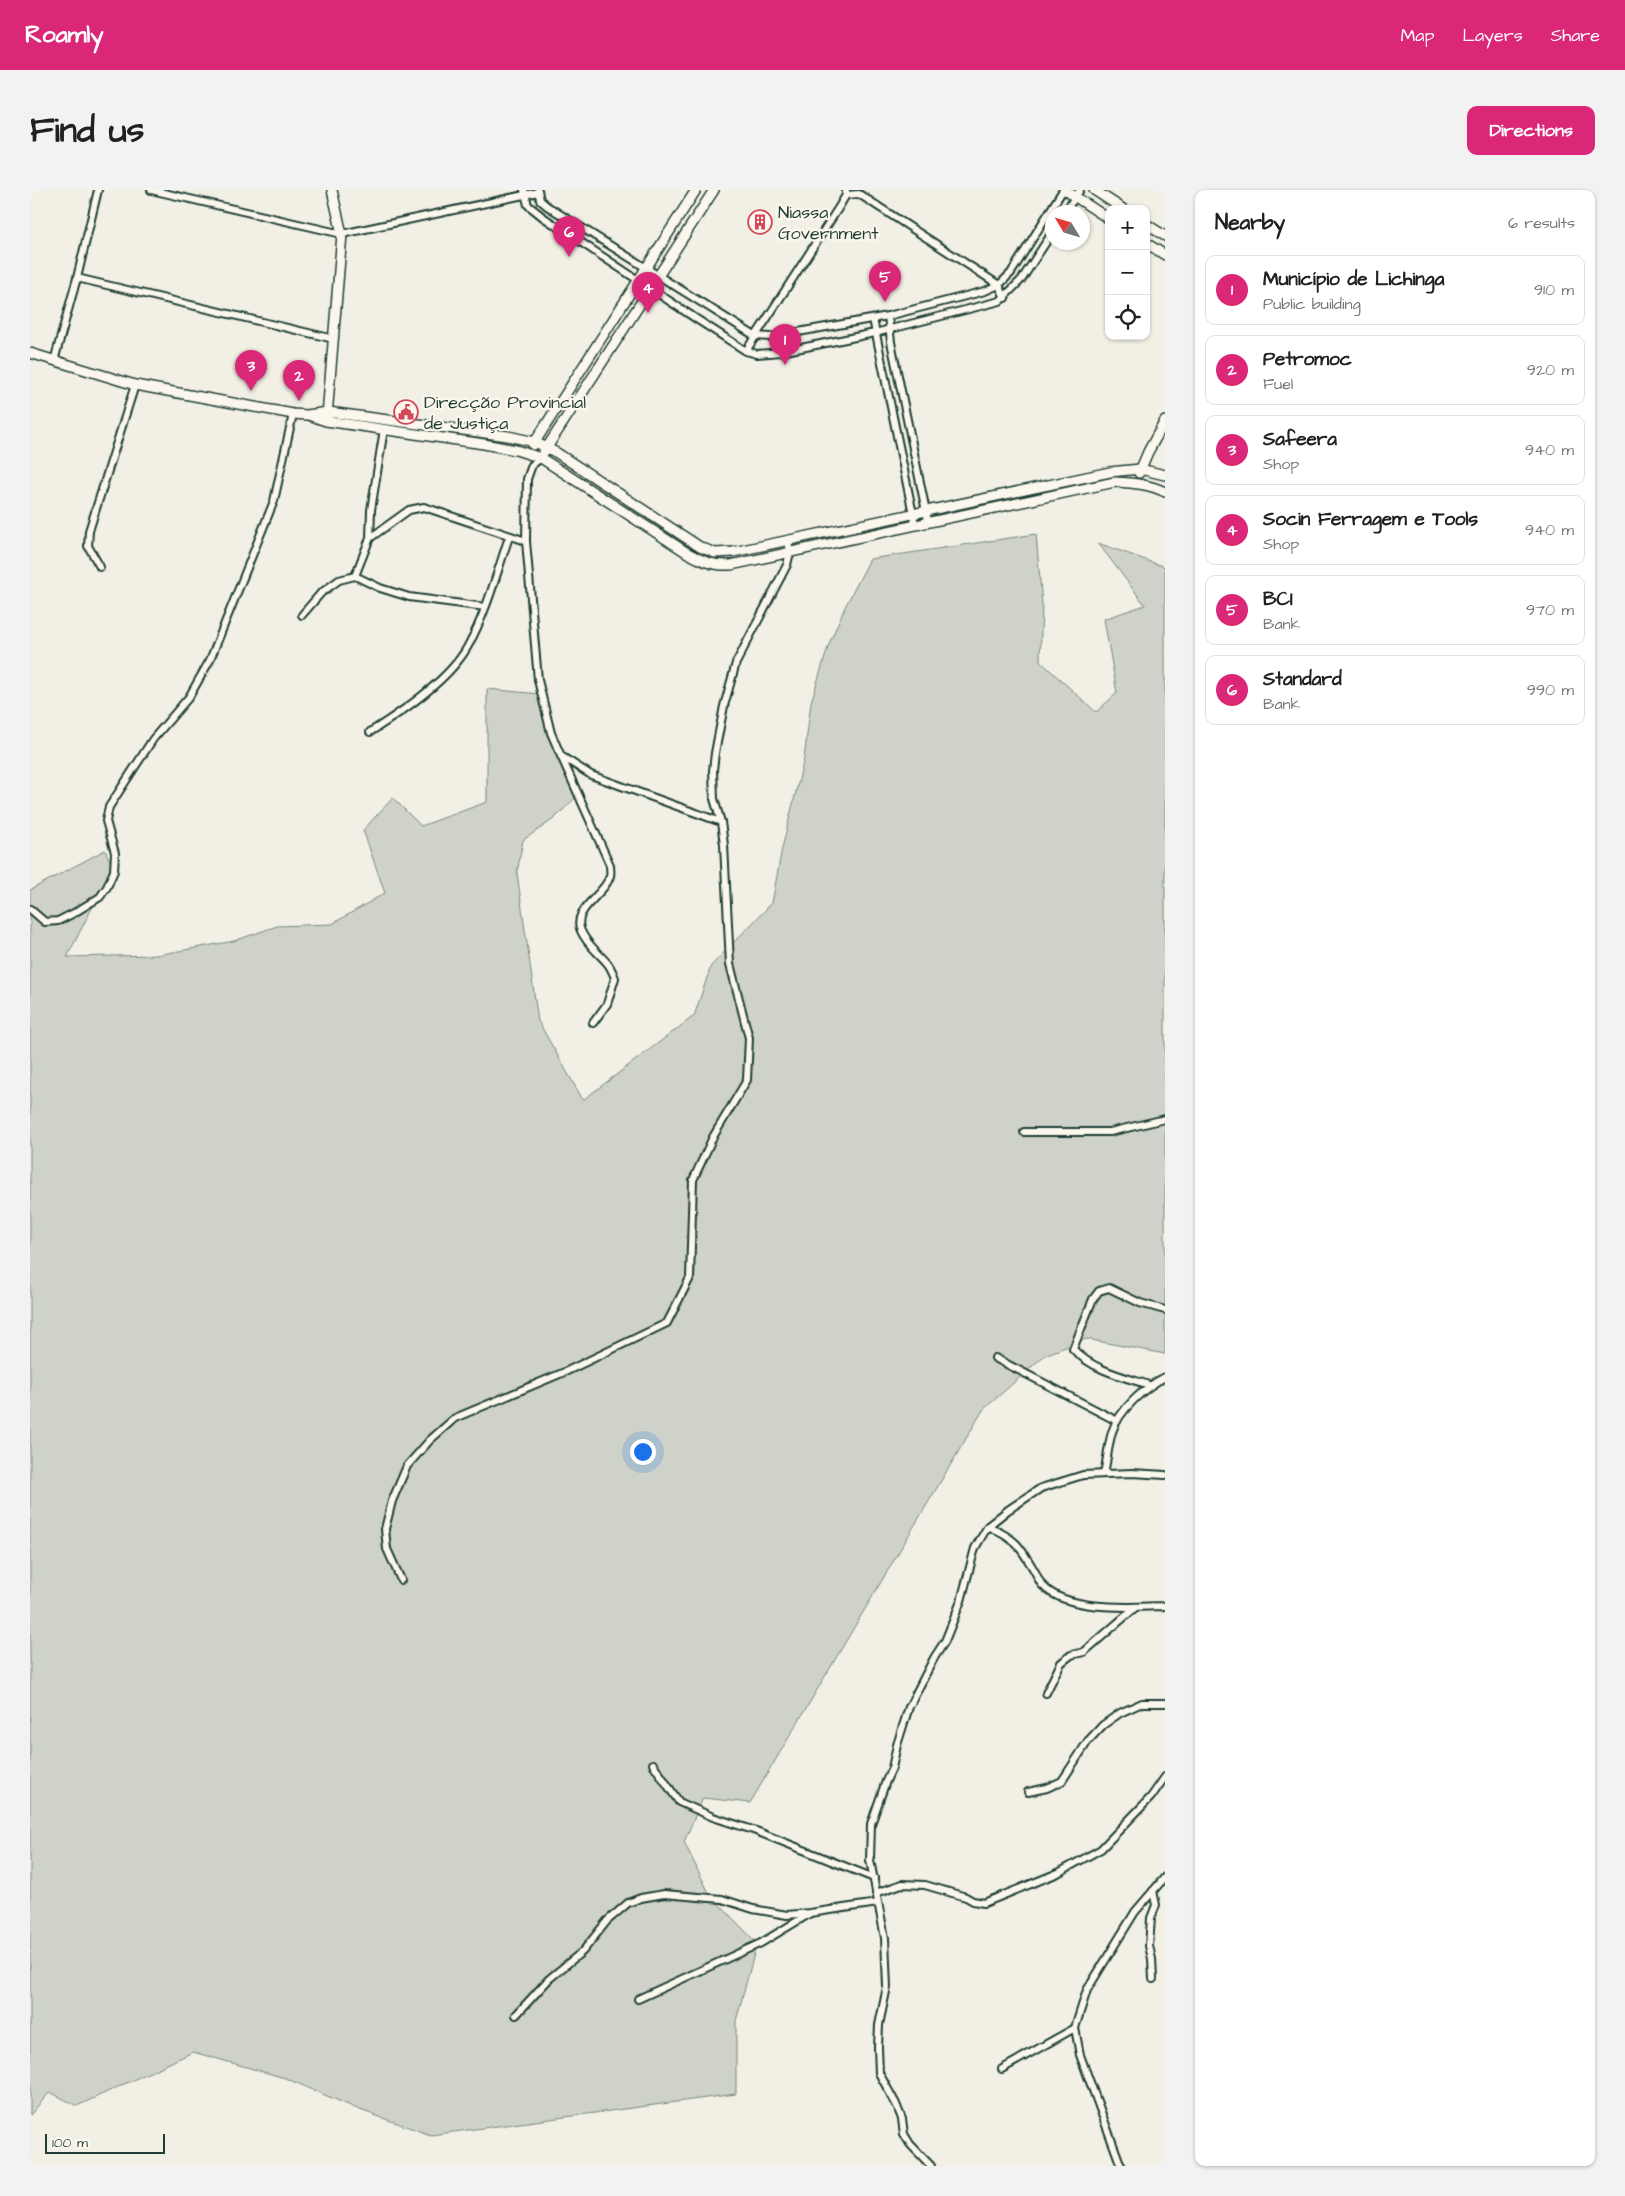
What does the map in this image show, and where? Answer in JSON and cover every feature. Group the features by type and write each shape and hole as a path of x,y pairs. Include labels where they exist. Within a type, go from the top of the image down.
{"main road":[{"path":"327,416 342,234 332,190"},
{"path":"527,453 696,190"},
{"path":"541,458 714,190"},
{"path":"1064,190 1078,193 1105,215"},
{"path":"1094,190 1117,205"},
{"path":"685,207 698,215"},
{"path":"1150,227 1165,236"},
{"path":"1150,246 1162,253 1165,240"},
{"path":"30,353 135,386 293,414 508,436 535,442 547,447 700,547 715,553 733,552 788,541 1110,472 1140,469 1164,473 1156,488"},
{"path":"327,416 384,429 484,444 527,453 541,458 686,552 707,564 718,565 731,565 1115,482 1137,483 1165,492"},
{"path":"1137,483 1140,469 1165,421"},
{"path":"1078,479 1080,490"},
{"path":"616,506 623,496"},
{"path":"1001,496 1002,506"},
{"path":"635,519 642,508"},
{"path":"839,530 840,541"},
{"path":"715,553 718,565"}],"street":[{"path":"54,361 77,278 98,190"},
{"path":"151,190 342,234 538,191 540,200 547,206 755,336 770,337 888,316 985,291 999,284 1017,264 1064,190"},
{"path":"746,351 846,192 858,192 999,284 1005,298"},
{"path":"525,193 528,205 542,217 746,351 757,354 794,349 875,333 988,306 1005,298 1022,279 1045,244"},
{"path":"1070,205 1078,193"},
{"path":"77,278 334,339"},
{"path":"888,316 928,521"},
{"path":"873,319 915,524"},
{"path":"794,334 794,349"},
{"path":"100,567 88,546 89,531 135,386"},
{"path":"30,909 45,922 58,921 100,896 107,887 114,871 115,853 106,821 109,807 153,739 190,697 210,660 274,502 293,414"},
{"path":"894,421 907,417"},
{"path":"354,576 370,538 371,510 384,429"},
{"path":"527,453 532,465"},
{"path":"541,458 532,465 527,479 526,493 526,541 538,680 551,732 610,865 611,876 586,906 579,919 580,931 594,952 607,964 615,978 607,1004 593,1023"},
{"path":"370,538 409,510 424,507 509,537 526,541"},
{"path":"370,732 403,712 450,670 469,645 485,607 509,537"},
{"path":"401,1580 388,1549 385,1529 392,1501 407,1466 430,1440 455,1418 567,1371 667,1323 690,1278 693,1180 714,1137 747,1080 749,1038 730,964 724,845 714,799 713,770 724,706 736,663 787,564 790,552 788,541"},
{"path":"302,615 321,593 339,580 354,576 380,588 409,597 485,607"},
{"path":"561,756 591,775 720,822"},
{"path":"1024,1132 1110,1132 1165,1119"},
{"path":"1149,1385 1103,1369 1079,1355 1074,1349 1093,1299 1099,1290 1109,1288 1140,1303 1165,1310"},
{"path":"995,1358 1117,1422"},
{"path":"1104,1474 1112,1431 1117,1422 1149,1385 1165,1377"},
{"path":"930,2166 907,2139 896,2104 879,2073 879,2025 887,1987 886,1938 870,1860 871,1824 892,1768 909,1707 934,1658 946,1640 961,1601 976,1548 988,1526 1041,1488 1083,1475 1132,1473 1165,1475"},
{"path":"988,1526 1017,1542 1043,1586 1057,1596 1069,1601 1084,1603 1136,1607 1165,1606"},
{"path":"1046,1693 1061,1663 1070,1655 1084,1652 1136,1607"},
{"path":"1028,1792 1047,1788 1062,1781 1088,1741 1103,1725 1120,1713 1142,1703 1165,1703"},
{"path":"653,1764 679,1802 713,1817 756,1831 874,1878"},
{"path":"876,1893 902,1884 925,1886 984,1903 1058,1873 1101,1849 1151,1797 1165,1777"},
{"path":"1121,2166 1080,2054 1075,2028 1087,1990 1135,1912 1165,1877"},
{"path":"1153,1891 1156,1905 1151,1918 1148,1946 1152,1959 1153,1979"},
{"path":"516,2015 549,1979 583,1952 607,1922 628,1903 641,1898 664,1894 722,1899 753,1909 787,1915 878,1903"},
{"path":"638,1999 761,1943 810,1913"},
{"path":"1002,2069 1075,2028"}],"shaded area":[{"path":"1036,534 1042,604 1040,661 1096,712 1117,693 1104,619 1145,605 1098,543 1165,567 1165,1354 1086,1339 1045,1355 983,1410 750,1803 703,1798 684,1842 710,1895 757,1943 736,2021 736,2094 431,2135 360,2110 285,2078 193,2052 77,2106 50,2092 30,2115 30,890 105,850 113,867 67,957 157,955 234,941 277,926 332,924 385,893 363,830 393,798 421,826 487,802 487,689 540,694 579,794 554,819 523,840 517,873 538,1021 583,1100 694,1016 711,966 772,903 782,848 804,759 811,702 829,644 845,607 870,559"}],"place":[{"name":"Niassa Government","path":"760,222"},
{"name":"Standard","path":"569,257"},
{"name":"BCI","path":"885,302"},
{"name":"Socin Ferragem e Tools","path":"648,313"},
{"name":"Município de Lichinga","path":"785,365"},
{"name":"Safeera","path":"251,391"},
{"name":"Petromoc","path":"299,401"},
{"name":"Direcção Provincial de Justiça","path":"406,412"}]}
